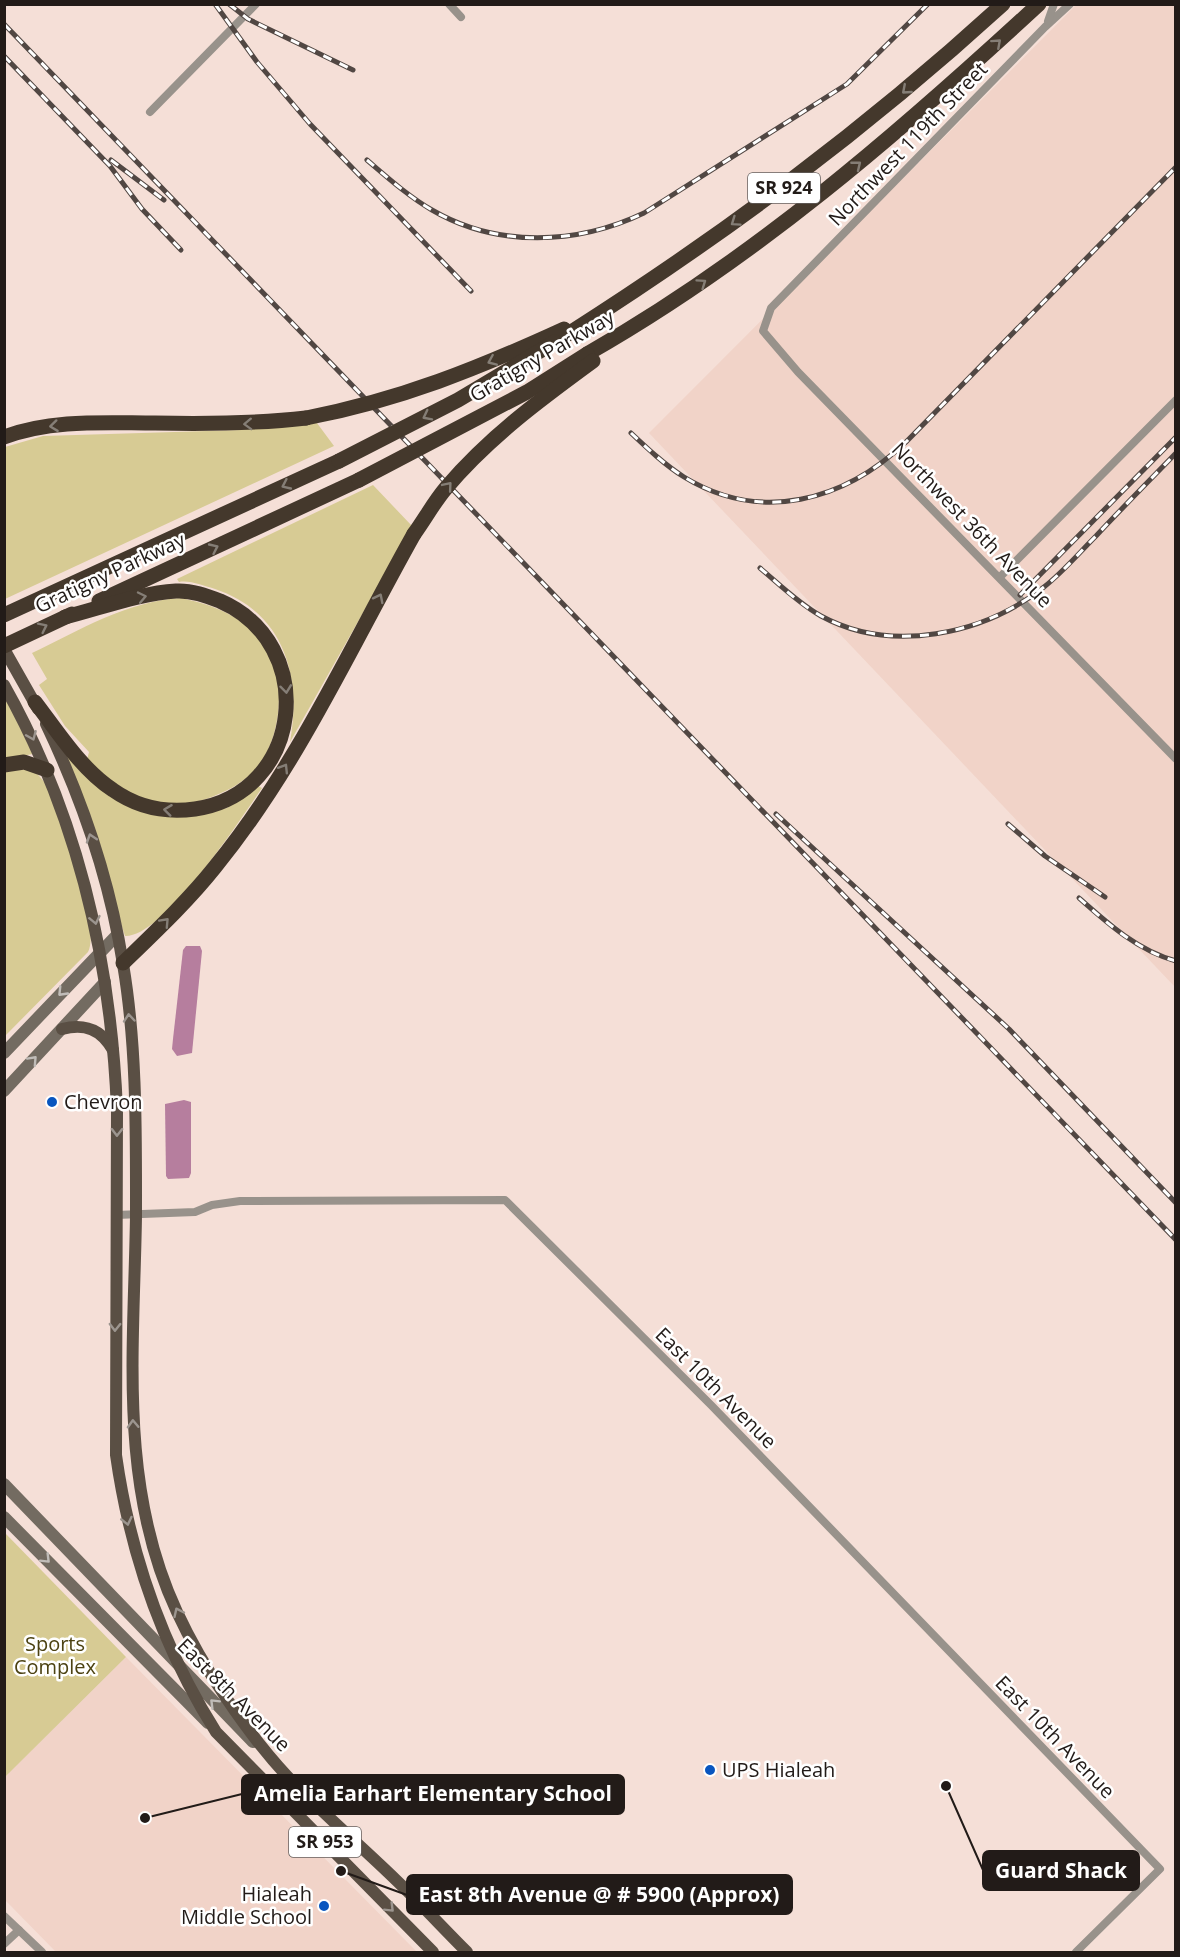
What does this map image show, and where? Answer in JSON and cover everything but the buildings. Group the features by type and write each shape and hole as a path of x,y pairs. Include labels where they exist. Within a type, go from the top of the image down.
{"highway":[{"name":"Gratigny Parkway","path":"6,615 339,461 458,400 566,331 606,310 692,253 800,176 888,106 1003,4"},
{"name":"Gratigny Parkway","path":"4,647 359,480 590,357 654,316 796,215 889,138 1039,4"},
{"path":"4,437 32,429 77,424 250,424 306,418 404,395 459,376 566,331"},
{"path":"123,963 215,867 278,777 330,689 414,534 445,489 518,417 590,357"},
{"path":"35,702 84,764 111,790 135,803 173,812 204,807 232,797 249,785 257,779 274,754 283,732 288,703 285,680 278,661 257,625 236,608 206,595 177,591 65,617"},
{"path":"4,765 24,762 46,770"}],"main road":[{"path":"4,647 35,702 64,762 85,817 123,963 134,1076 136,1215 133,1428 136,1472 146,1520 160,1568 177,1612 205,1664 286,1774"},
{"path":"4,685 27,724 80,862 102,951 115,1052 116,1455 122,1500 142,1575 183,1672 216,1732"},
{"path":"4,1053 117,935"},
{"path":"4,1091 123,963"},
{"path":"62,1029 76,1026 90,1027 103,1036 115,1052"},
{"name":"East 8th Avenue","path":"4,1484 183,1672 467,1953"},
{"name":"East 8th Avenue","path":"4,1517 433,1953"},
{"path":"318,1836 334,1821"}],"street":[{"path":"150,112 256,4"},
{"path":"449,4 461,17"},
{"path":"1045,27 1054,11 1054,4"},
{"name":"Northwest 119th Street","path":"771,308 1070,4"},
{"name":"Northwest 36th Avenue","path":"771,308 763,331 798,372 1176,759"},
{"path":"1000,577 1176,400"},
{"name":"East 10th Avenue","path":"116,1215 195,1212 212,1205 240,1201 505,1200 715,1410 1160,1869 1076,1953"},
{"path":"4,1916 42,1953"},
{"path":"4,1944 19,1930"}],"shaded area":[{"path":"1076,5 1175,5 1175,987 649,433"},
{"path":"186,946 200,946 202,951 192,1053 177,1056 172,1049 183,950"},
{"path":"184,1100 191,1102 191,1173 189,1178 168,1179 166,1176 165,1104"},
{"path":"126,1657 417,1952 56,1952 5,1900 5,1777"}],"green space":[{"path":"314,419 334,446 5,599 5,447 43,436 240,430"},
{"path":"373,485 412,526 290,742 293,693 290,671 283,649 272,630 258,613 239,599 215,589 179,582 177,579"},
{"path":"181,598 217,609 249,628 266,647 273,661 279,694 275,729 270,745 253,772 243,781 219,794 206,799 171,805 151,802 125,790 87,760 89,752 65,726 39,685 47,679 32,653 104,618 161,600"},
{"path":"4,695 33,754 5,759"},
{"path":"65,754 101,787 196,814 227,808 258,786 262,788 200,875 179,898 141,932 125,936"},
{"path":"5,769 34,770 46,784 84,896 91,939 88,952 5,1036"},
{"name":"Sports Complex","path":"5,1533 126,1657 5,1777"}],"railway":[{"path":"215,4 257,62 310,124 471,291"},
{"path":"229,4 248,19 353,70"},
{"path":"367,160 406,193 432,210 483,231 537,238 565,236 618,224 644,213 847,84 928,4"},
{"path":"4,24 1176,1240"},
{"path":"4,56 110,166 142,209 181,250"},
{"path":"111,160 164,200"},
{"path":"631,433 663,462 684,477 713,491 742,500 772,502 801,499 829,491 856,479 882,462 906,442 1176,167"},
{"path":"1020,595 1176,437"},
{"path":"760,568 813,611 848,628 877,634 906,636 936,634 965,627 1020,604 1044,587 1176,453"},
{"path":"776,814 1009,1029 1176,1203"},
{"path":"1008,824 1045,856 1105,897"},
{"path":"1079,898 1136,943 1176,961"}],"place":[{"name":"Chevron","path":"52,1102"},
{"name":"UPS Hialeah","path":"710,1770"},
{"name":"Guard Shack","path":"946,1786"},
{"name":"Amelia Earhart Elementary School","path":"145,1818"},
{"name":"East 8th Avenue @ # 5900 (Approx)","path":"341,1871"},
{"name":"Hialeah Middle School","path":"324,1906"}]}
